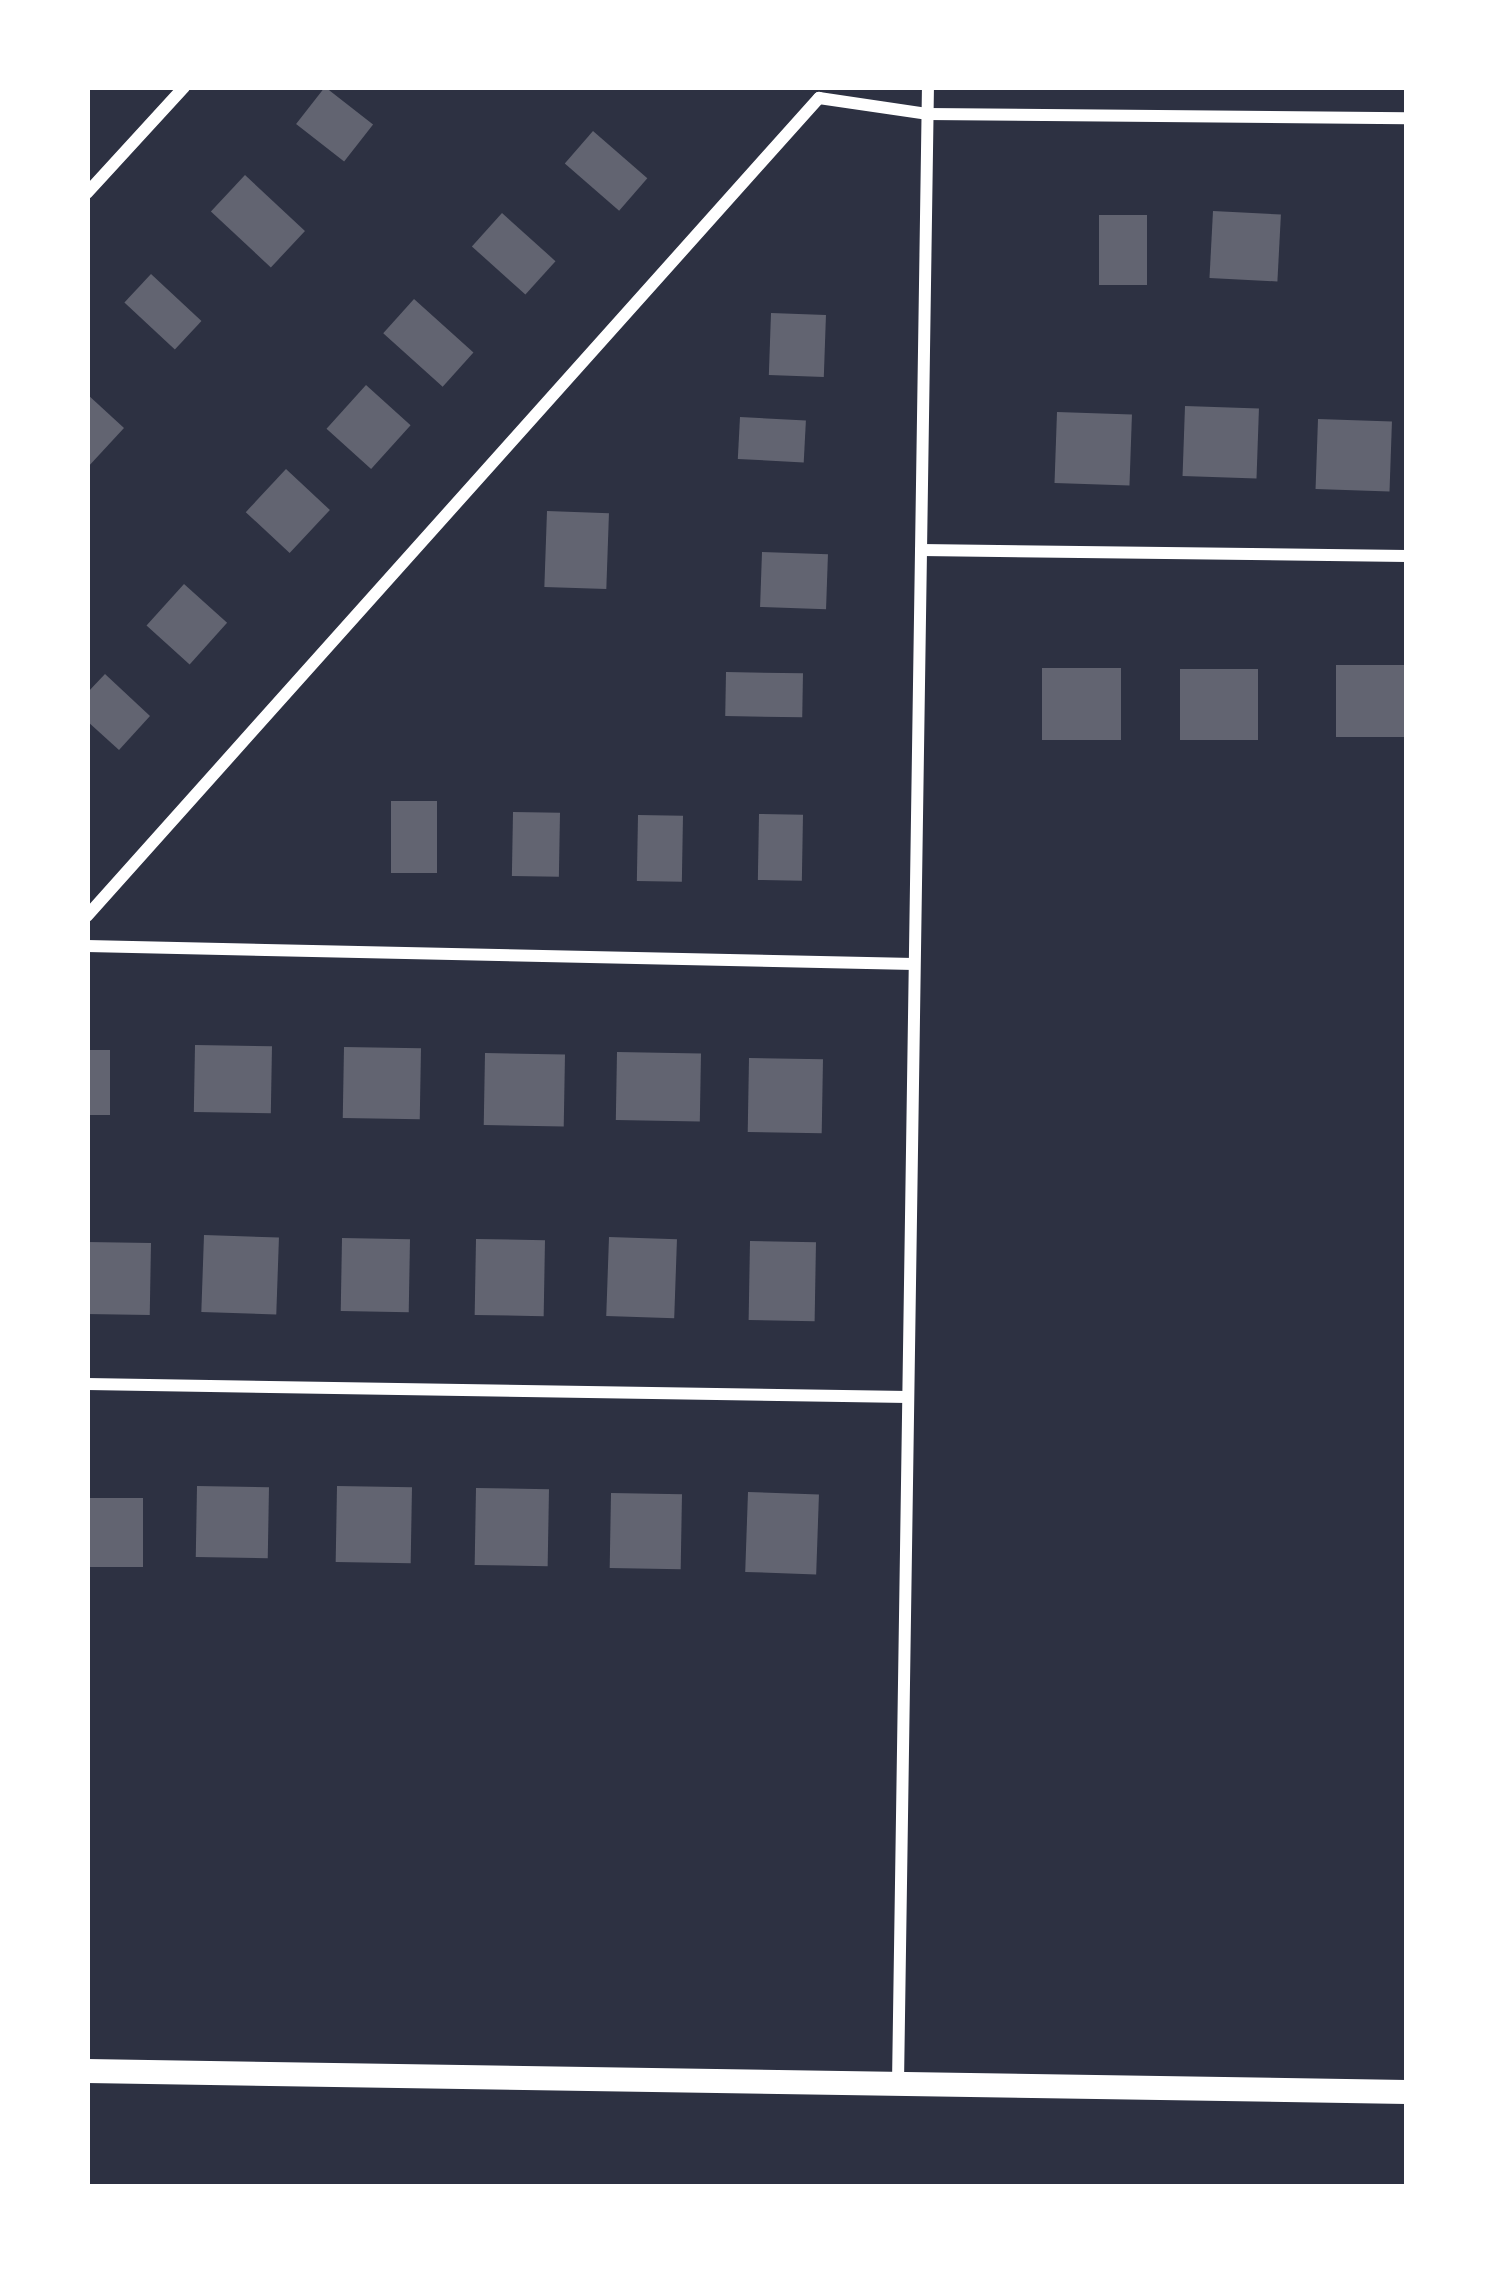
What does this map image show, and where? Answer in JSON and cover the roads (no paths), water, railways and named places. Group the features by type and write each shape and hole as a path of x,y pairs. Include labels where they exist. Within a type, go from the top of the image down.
{"main road":[{"path":"87,2071 1407,2092"}],"street":[{"path":"87,193 184,87"},
{"path":"898,2084 928,87"},
{"path":"87,916 819,98 928,114 1407,118"},
{"path":"921,550 1407,556"},
{"path":"87,946 914,964"},
{"path":"87,1384 908,1396"}]}
